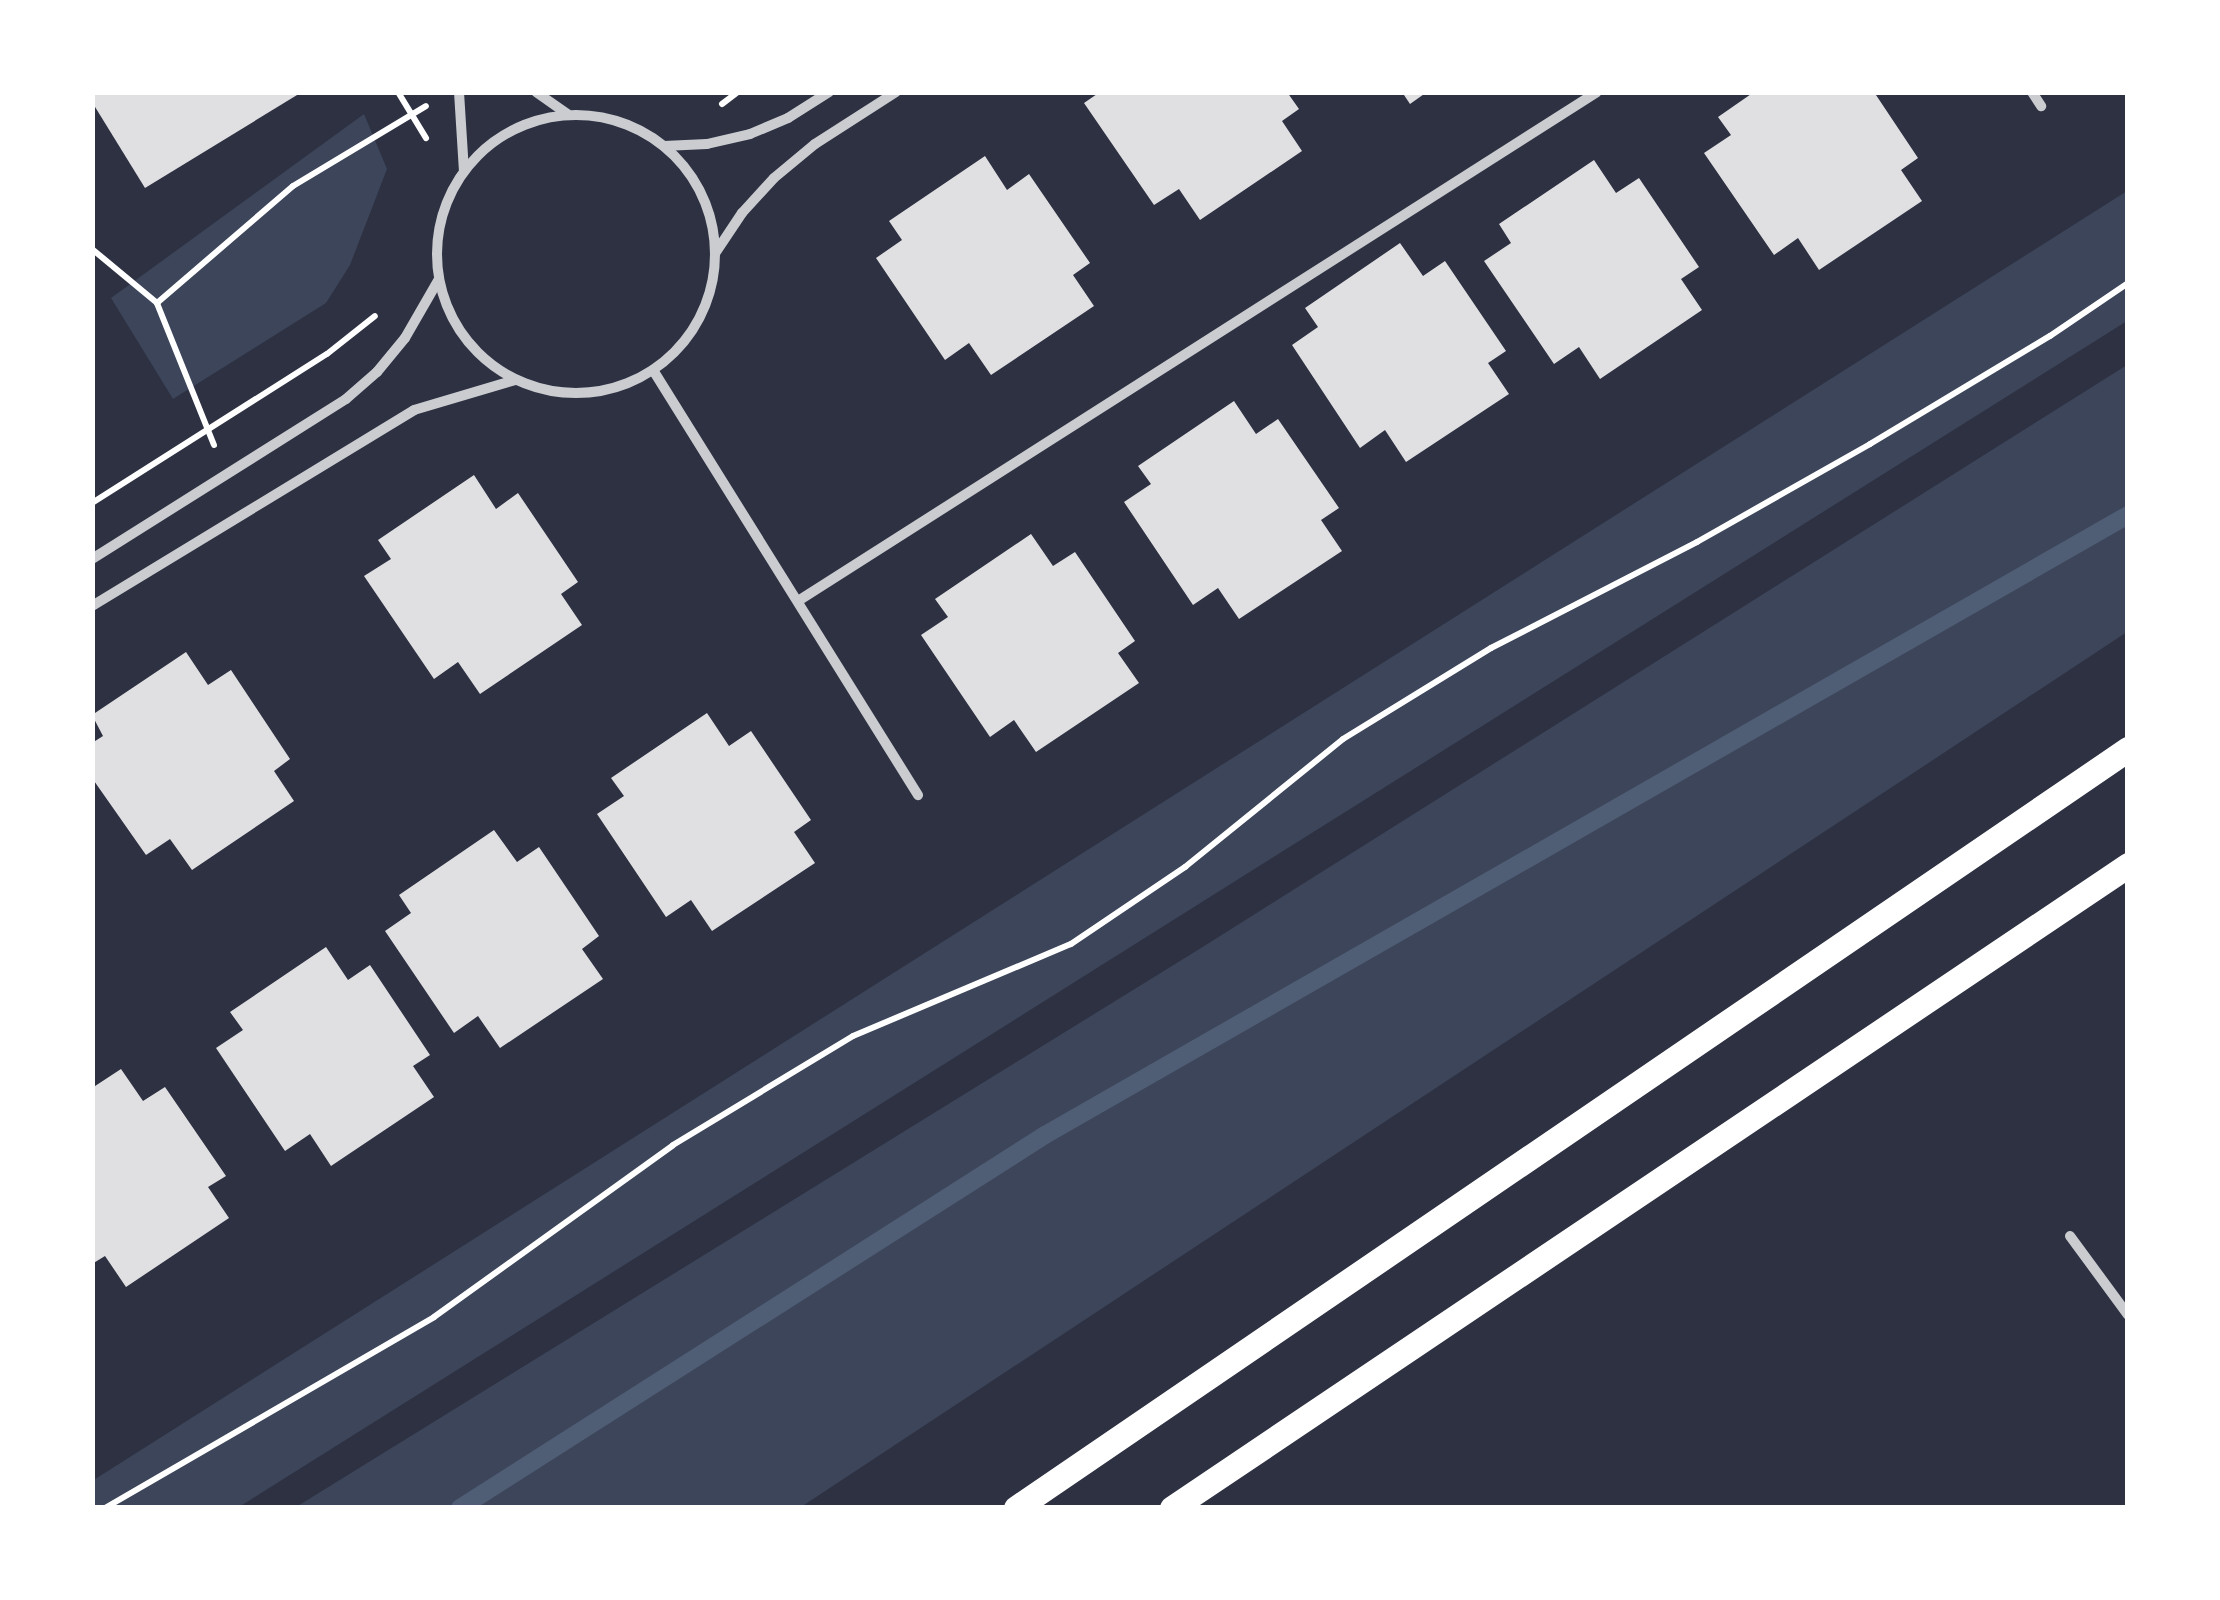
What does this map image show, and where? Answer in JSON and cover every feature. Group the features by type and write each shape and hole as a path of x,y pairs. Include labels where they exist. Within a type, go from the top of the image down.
{"main road":[{"path":"1016,1508 2128,749"},
{"path":"1172,1508 2128,865"}],"street":[{"path":"459,92 464,172"},
{"path":"536,92 569,115"},
{"path":"664,146 708,144 750,134 788,118 829,92"},
{"path":"716,253 742,213 774,178 815,144 896,92"},
{"path":"798,602 1596,92"},
{"path":"2032,92 2040,106"},
{"path":"569,115 603,117 635,128 664,146 701,193 711,219 716,253 711,286 699,319 653,370 620,385 586,392 550,391 515,380 467,342 454,322 439,278 436,245 445,206 464,172 492,142 516,128 569,115"},
{"path":"92,560 304,428 378,372 405,338 439,278"},
{"path":"653,370 918,795"},
{"path":"92,606 414,410 515,380"},
{"path":"2070,1236 2128,1314"}],"path":[{"path":"158,302 293,186 436,100"},
{"path":"92,249 158,302 226,476"},
{"path":"105,1508 434,1317 673,1145 853,1036 1071,944 1186,867 1343,739 1491,648 1697,542 1870,444 2050,336 2128,283"},
{"path":"92,503 327,354 382,310"}],"shaded area":[{"path":"364,114 387,169 350,265 326,303 173,399 111,298"},
{"path":"2127,191 2127,321 239,1507 93,1507 92,1481"},
{"path":"2127,365 2127,632 801,1507 296,1507 1201,948"}],"building":[{"path":"92,92 302,92 145,188 92,102"},
{"path":"1100,92 1287,92 1299,109 1282,121 1302,151 1200,220 1179,189 1154,205 1084,103"},
{"path":"1402,92 1427,92 1410,104"},
{"path":"1754,92 1874,92 1918,158 1901,170 1922,201 1819,270 1798,238 1774,255 1704,153 1731,135 1718,117"},
{"path":"985,156 1007,190 1029,174 1090,263 1073,275 1094,306 991,375 969,343 945,360 876,258 902,240 889,221"},
{"path":"1594,160 1616,193 1639,178 1699,267 1681,279 1702,310 1600,379 1579,347 1554,364 1484,261 1511,243 1499,224"},
{"path":"1400,243 1423,276 1445,261 1506,351 1488,363 1509,394 1406,462 1385,430 1360,448 1292,345 1318,327 1305,308"},
{"path":"1234,401 1256,434 1278,419 1339,508 1321,520 1342,551 1239,619 1218,588 1193,605 1124,502 1151,484 1138,466"},
{"path":"474,475 496,509 518,493 578,582 561,594 582,625 480,694 458,662 434,679 364,576 391,559 378,540"},
{"path":"1031,534 1053,566 1075,552 1135,641 1118,653 1139,683 1036,752 1014,720 990,737 921,635 948,617 935,599"},
{"path":"186,652 208,685 231,670 290,759 274,771 294,801 192,870 170,839 146,855 92,778 92,743 103,736 92,715"},
{"path":"707,713 729,746 751,731 811,820 794,832 815,863 712,931 691,900 666,917 597,814 624,796 611,778"},
{"path":"494,830 517,862 539,847 599,936 582,949 603,979 500,1048 478,1016 454,1033 385,931 411,913 399,895"},
{"path":"326,947 348,980 370,965 430,1055 413,1066 434,1097 331,1166 310,1134 285,1151 216,1048 243,1030 230,1012"},
{"path":"121,1069 143,1101 165,1087 226,1176 208,1187 229,1218 126,1287 105,1256 92,1264 92,1088"}],"waterway":[{"path":"460,1508 1045,1135 2128,515"}]}
